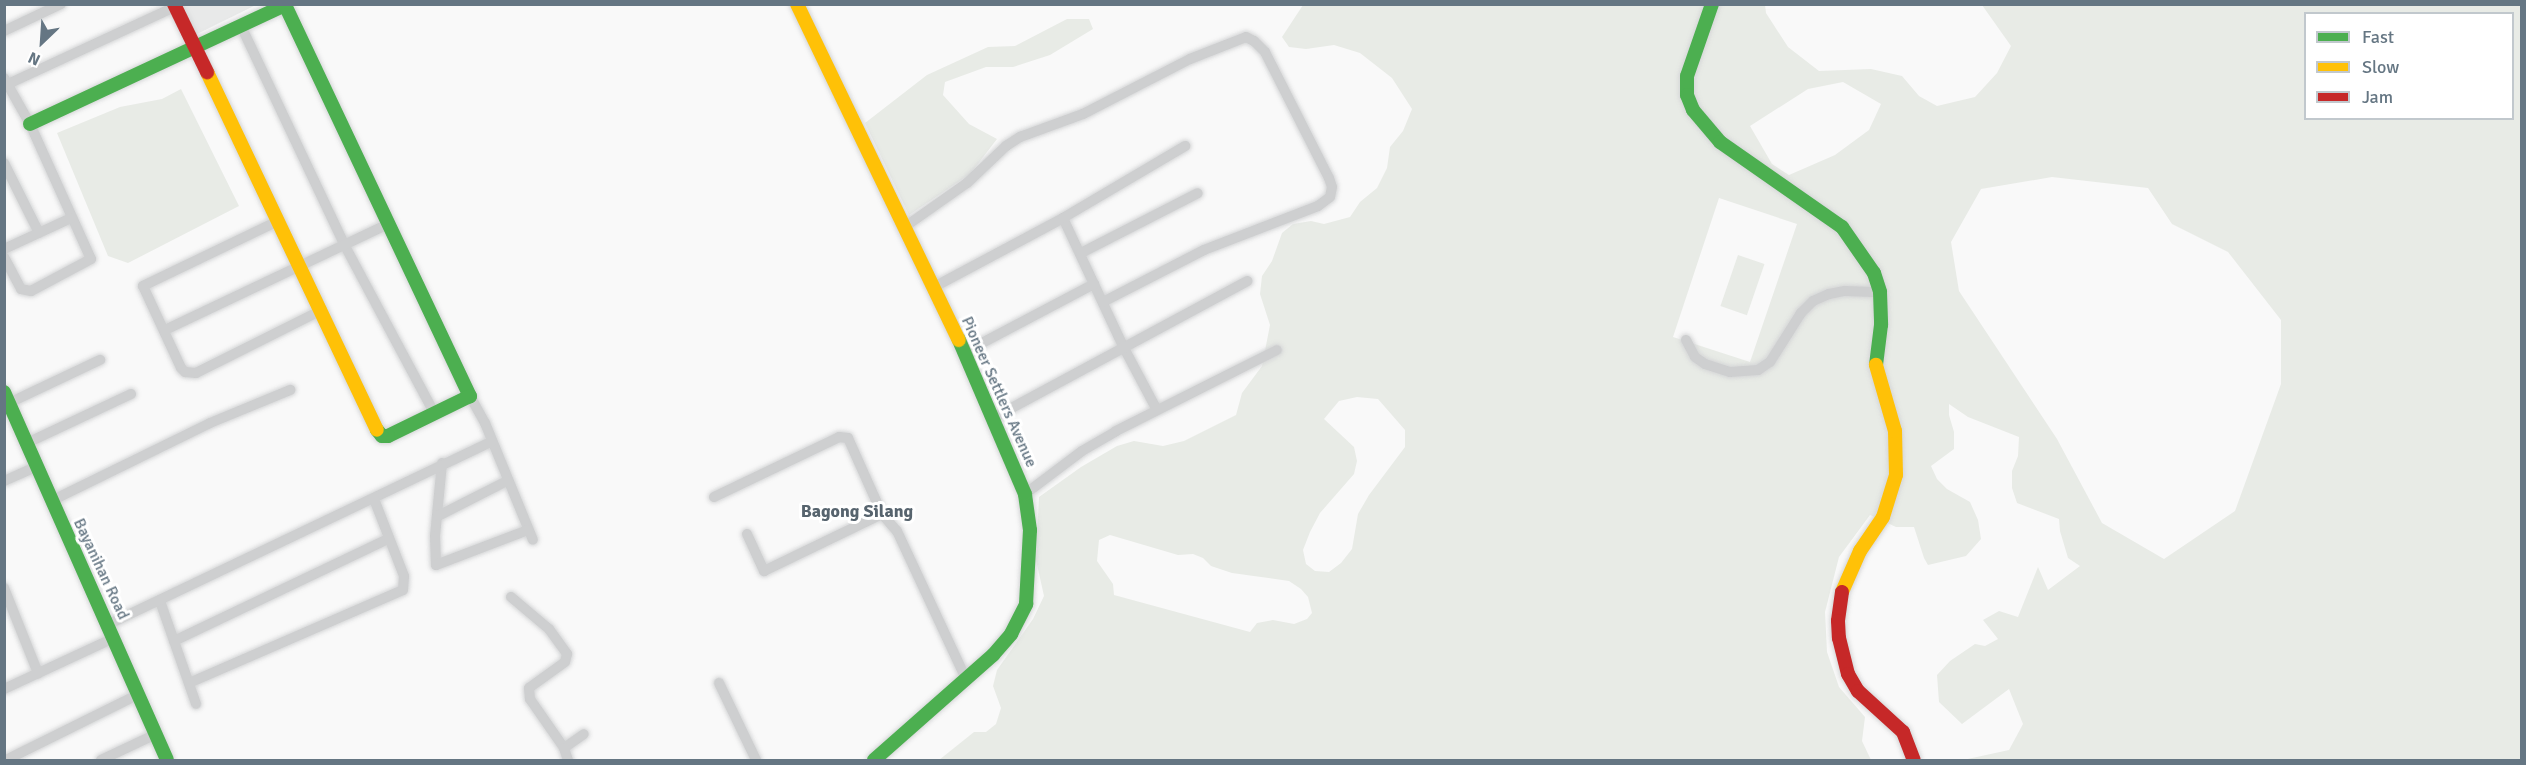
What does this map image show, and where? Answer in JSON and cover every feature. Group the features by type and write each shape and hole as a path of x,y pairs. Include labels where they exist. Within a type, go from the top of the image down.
{"street":[{"path":"4,32 61,4"},
{"path":"30,124 196,48 285,4 492,441 530,535 436,564 434,557 442,463"},
{"name":"Pioneer Settlers Avenue","path":"797,4 965,352 1025,494 1030,530 1029,586 1023,614 1002,645 874,760"},
{"path":"1712,4 1687,76 1687,95 1693,110 1720,142 1842,227 1874,273 1880,292 1881,326 1876,364 1895,431 1896,475 1882,517 1860,551 1843,587 1838,621 1839,638 1848,674 1858,691 1903,732 1914,760"},
{"path":"4,257 21,289 31,291 91,260 70,218 30,124 6,81 174,6 382,435 396,433 471,396"},
{"path":"241,26 345,246 434,413"},
{"path":"906,226 967,183 1006,146 1020,138 1083,114 1190,59 1246,37 1254,41 1265,52 1329,178 1332,187 1330,197 1318,206 1204,250 1103,302"},
{"path":"934,287 1064,218 1185,146"},
{"path":"4,163 39,233"},
{"path":"1081,253 1198,193"},
{"path":"4,249 70,218"},
{"path":"1064,218 1124,348 1156,410"},
{"path":"278,221 143,286 182,368 185,372 196,373 322,310"},
{"path":"165,330 231,301 299,265 345,246 388,224"},
{"path":"993,418 1247,281"},
{"path":"965,352 1094,284"},
{"path":"1686,340 1695,357 1705,364 1730,372 1758,370 1770,362 1801,313 1814,301 1829,294 1845,291 1880,292"},
{"path":"1025,494 1082,451 1156,410 1277,350"},
{"path":"7,398 100,360"},
{"path":"51,501 218,419 290,390"},
{"path":"27,443 131,394"},
{"name":"Bayanihan Road","path":"7,398 51,501 109,624 167,760"},
{"path":"714,497 832,440 844,437 852,444 882,514 897,531 966,679"},
{"path":"109,624 492,441"},
{"path":"4,481 37,466"},
{"path":"438,516 507,481"},
{"path":"189,683 398,594 406,584 404,576 374,499"},
{"path":"747,534 765,571 882,514"},
{"path":"174,641 388,539"},
{"path":"4,588 38,673"},
{"path":"511,597 549,630 566,650 565,662 528,691 564,748 568,760"},
{"path":"160,601 196,704"},
{"path":"4,688 114,638"},
{"path":"719,683 756,760"},
{"path":"6,760 139,694"},
{"path":"100,760 156,734"},
{"path":"564,748 584,734"}],"shaded area":[{"path":"180,5 256,5 195,35"},
{"path":"1303,5 1765,5 1766,13 1788,47 1819,71 1871,69 1902,76 1919,96 1937,106 1975,97 1997,73 2011,46 1982,5 2521,5 2521,760 1963,760 2009,750 2023,724 2009,689 1962,724 1939,702 1937,675 1950,661 1975,644 1985,646 1998,639 1983,620 1999,611 2018,617 2038,567 2048,590 2080,566 2068,558 2059,519 2017,503 2012,488 2012,471 2018,456 2019,437 1968,417 1949,404 1949,415 1954,432 1954,449 1931,466 1937,479 1947,489 1970,502 1978,520 1981,539 1966,556 1928,565 1914,527 1896,527 1870,515 1839,557 1825,612 1827,652 1839,687 1865,717 1862,741 1871,760 939,760 974,732 986,732 996,724 1001,708 993,686 997,670 1033,619 1044,596 1036,560 1039,497 1081,467 1117,446 1134,441 1163,446 1184,441 1236,415 1242,393 1262,366 1270,325 1260,294 1262,276 1272,261 1282,233 1293,224 1311,221 1324,224 1350,217 1360,202 1377,188 1387,168 1390,147 1403,131 1412,109 1392,78 1360,53 1334,45 1306,49 1289,47 1282,37","holes":["1843,82 1881,104 1869,130 1835,155 1789,175 1772,164 1750,126 1808,89","2052,177 2148,188 2172,224 2228,252 2281,320 2281,384 2235,511 2164,559 2102,523 2057,439 1959,291 1951,242 1981,189","1719,198 1797,224 1750,362 1673,337","1357,397 1378,399 1405,430 1405,447 1369,495 1358,514 1352,549 1341,563 1329,572 1315,571 1306,564 1303,550 1320,513 1354,474 1357,461 1354,447 1324,419 1339,401","1110,535 1178,555 1193,554 1203,558 1211,566 1232,573 1289,581 1308,597 1312,613 1307,619 1294,624 1273,620 1257,623 1250,632 1114,595 1113,584 1097,561 1099,540"]},
{"path":"1067,19 1089,19 1093,29 1050,55 1013,67 986,67 945,82 943,95 969,124 997,139 970,174 909,215 865,123 927,75 988,47 1015,46"},
{"path":"181,89 239,206 128,263 108,256 57,133 120,107 162,99"},
{"path":"1738,255 1764,264 1747,315 1720,306"}],"traffic: fast":[{"path":"1712,4 1687,76 1687,95 1693,110 1720,142 1842,227 1874,273 1880,292 1881,325 1876,365"},
{"path":"30,124 285,5 470,396 388,436 382,436 377,430"},
{"path":"874,760 993,655 1011,634 1026,604 1030,530 1025,494 959,340"},
{"path":"4,392 167,760"}],"traffic: slow":[{"path":"797,4 959,340"},
{"path":"207,72 377,430"},
{"path":"1842,592 1860,551 1883,517 1896,475 1895,431 1876,365"}],"traffic: jam":[{"path":"174,4 207,72"},
{"path":"1842,592 1838,621 1839,638 1848,674 1858,691 1903,732 1914,760"}],"district":[{"name":"Bagong Silang","path":"857,511"}]}
